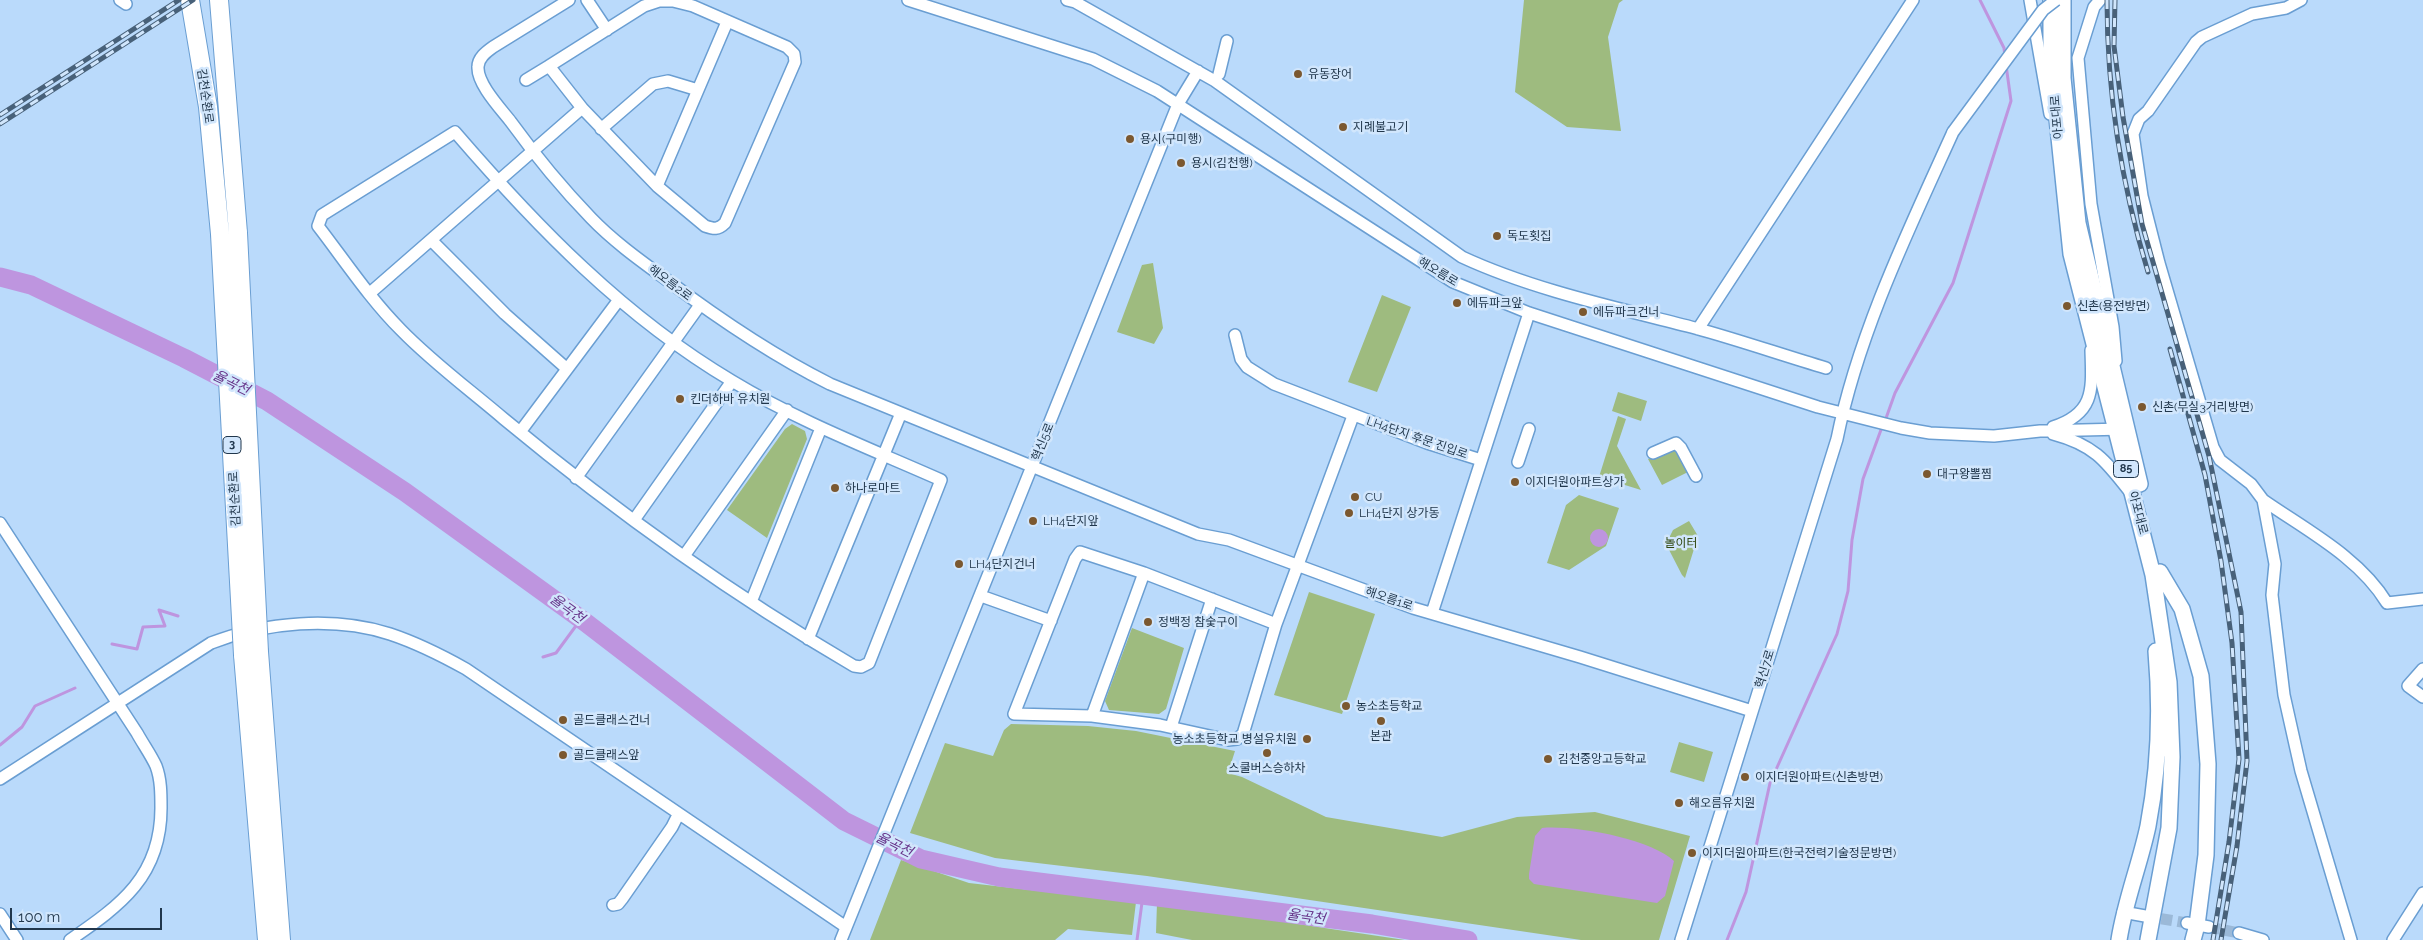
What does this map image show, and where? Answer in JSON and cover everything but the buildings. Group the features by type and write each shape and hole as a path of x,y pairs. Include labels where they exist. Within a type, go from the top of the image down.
{"highway":[{"name":"김천순환로","path":"190,0 229,234"},
{"name":"김천순환로","path":"219,0 229,234 267,940"},
{"name":"김천순환로","path":"251,654 281,940"}],"main road":[{"name":"아포대로","path":"2051,0 2051,48 2071,254 2091,335 2122,429 2156,574 2169,682 2172,757 2169,828 2148,940"},
{"name":"아포대로","path":"2063,0 2063,78 2078,223 2119,392 2122,429 2134,499 2172,629 2179,682 2182,766 2176,848 2159,940"},
{"path":"2118,940 2123,912 2147,828 2158,768 2156,574"},
{"path":"2156,574 2182,609 2201,676 2208,764 2206,855 2198,925 2193,940"}],"street":[{"name":"해오름2로","path":"569,0 493,47 482,56 478,66 480,76 489,94 532,151 592,219 643,263 700,305 795,366 830,384 1033,466"},
{"path":"587,0 608,30"},
{"name":"해오름로","path":"908,0 1093,59 1178,104 1454,282 1529,313 1842,414 1901,428 1930,433 1994,436 2040,431"},
{"path":"1067,0 1075,2 1223,86 1462,257 1481,266 1599,303 1698,329 1826,368"},
{"path":"1698,329 1913,0"},
{"path":"2030,0 2065,205"},
{"name":"혁신7로","path":"1682,940 1837,439 1842,414 1891,269 1953,132 2043,10 2056,0"},
{"path":"2100,0 2094,7 2078,58 2091,204 2113,327 2119,392"},
{"path":"2301,0 2286,8 2252,14 2202,37 2196,42 2148,111 2138,119 2133,134 2142,196 2159,263 2213,448 2220,460 2251,484 2263,500 2354,564 2376,586 2387,603 2423,599"},
{"path":"526,80 644,6 659,1 673,1 693,6 787,47 794,54 794,62 725,223 720,228 712,229 705,226 657,186 582,108 549,66"},
{"path":"657,186 728,22"},
{"path":"1219,74 1227,41"},
{"name":"혁신5로","path":"841,940 1178,104 1198,71"},
{"path":"601,128 653,84 668,81 698,90"},
{"path":"370,293 432,241 582,108"},
{"path":"455,132 498,181 562,249 618,301 673,342 732,381 786,410 821,428 941,480 869,663 861,667 854,666 808,639 684,556 576,478 401,330 318,226 322,215 455,132"},
{"path":"432,241 505,314 566,368"},
{"path":"520,432 566,368 618,301"},
{"path":"576,478 700,305"},
{"path":"1432,613 1529,313"},
{"name":"LH4단지 후문 진입로","path":"1235,335 1241,359 1255,374 1274,384 1353,416 1481,460"},
{"path":"2040,431 2075,418 2088,400 2091,381 2091,335"},
{"path":"634,520 732,381"},
{"path":"684,556 786,410"},
{"path":"808,639 901,413"},
{"path":"1276,624 1144,573 1080,552 1075,559 1014,714 1092,716 1171,727 1228,740 1237,739 1243,734 1276,624 1353,416"},
{"path":"751,602 821,428"},
{"path":"1518,462 1529,428"},
{"path":"2040,431 2122,429"},
{"path":"2040,431 2076,440 2087,447 2114,471 2134,499"},
{"path":"1653,453 1676,443 1681,448 1696,476"},
{"name":"해오름1로","path":"1033,466 1198,534 1229,540 1432,613 1752,711"},
{"path":"2263,500 2275,564 2272,596 2284,695 2301,771 2351,940"},
{"path":"2,530 117,702 156,766 161,787 161,832 148,866 133,889 110,912 70,940"},
{"path":"1092,716 1144,573"},
{"path":"981,596 1052,621"},
{"path":"1171,727 1212,599"},
{"path":"0,779 211,643 235,633 286,624 349,626 388,633 421,646 466,669 678,815 846,927"},
{"path":"2423,669 2408,686 2423,697"},
{"path":"613,905 618,904 622,899 672,827 678,815"},
{"path":"2393,940 2423,893"},
{"path":"2123,912 2145,916"},
{"path":"0,914 17,940"},
{"path":"2239,934 2263,940"}],"green space":[{"path":"1524,0 1623,0 1619,3 1608,37 1621,131 1567,127 1515,92"},
{"path":"1153,263 1163,328 1154,344 1117,332 1142,265"},
{"path":"1382,295 1411,307 1377,392 1348,382"},
{"path":"1618,392 1647,401 1641,421 1612,411"},
{"path":"1618,416 1626,419 1617,446 1641,490 1599,477"},
{"path":"792,424 805,431 807,439 767,538 727,510 785,429"},
{"path":"1670,448 1677,450 1688,472 1662,485 1648,459"},
{"path":"1579,495 1619,508 1606,546 1569,570 1547,563 1566,505"},
{"name":"놀이터","path":"1689,521 1698,536 1685,578 1666,544 1673,530"},
{"path":"1309,592 1375,614 1342,714 1274,695"},
{"path":"1132,628 1184,648 1166,709 1159,714 1109,710 1105,701"},
{"path":"1011,724 1088,726 1136,731 1235,751 1228,773 1242,777 1326,817 1442,837 1517,817 1595,812 1690,836 1659,940 1581,940 1147,876 995,858 910,833 945,743 993,756 1004,730"},
{"path":"1679,742 1713,752 1704,782 1670,772"},
{"path":"901,860 969,883 1136,902 1132,935 1068,929 1055,940 870,940"},
{"path":"1157,903 1405,940 1192,940 1156,933"}],"shaded area":[{"path":"1599,529 1605,532 1608,538 1605,544 1599,547 1593,544 1590,538 1593,532"},
{"path":"1542,828 1573,829 1612,835 1648,846 1663,853 1674,861 1665,896 1657,903 1534,884 1529,879 1529,874 1535,836"}],"waterway":[{"path":"1980,0 2004,48 2005,56"},
{"path":"1885,421 1895,393 1953,283 2011,101 2006,65"},
{"name":"율곡천","path":"0,277 31,285 184,358 267,401 405,492 585,622 844,821 921,859 999,877 1372,924 1468,940"},
{"path":"1727,940 1746,892 1770,783 1837,634 1848,591 1852,540 1863,479 1882,427"},
{"path":"112,644 137,649 143,627 165,626 159,610 178,616"},
{"path":"543,657 556,653 581,619"},
{"path":"0,745 22,727 35,706 75,688"},
{"name":"율곡천","path":"1137,940 1143,895"}],"tunnel":[{"path":"2145,916 2187,923"},
{"path":"2209,927 2239,933"}],"railway":[{"path":"0,115 179,0"},
{"path":"0,124 193,0"},
{"path":"2107,0 2110,69 2117,138 2130,205 2148,272"},
{"path":"2115,0 2114,46 2123,117 2142,224 2209,456 2241,612 2247,761 2237,846 2221,940"},
{"path":"2170,349 2205,475 2221,561 2232,643 2239,759 2229,842 2213,940"}],"place":[{"name":"유동장어","path":"1298,74"},
{"name":"지례불고기","path":"1343,127"},
{"name":"용시(구미행)","path":"1130,139"},
{"name":"용시(김천행)","path":"1181,163"},
{"name":"독도횟집","path":"1497,236"},
{"name":"에듀파크앞","path":"1457,303"},
{"name":"신촌(용전방면)","path":"2067,306"},
{"name":"에듀파크건너","path":"1583,312"},
{"name":"킨더하바 유치원","path":"680,399"},
{"name":"신촌(무실3거리방면)","path":"2142,407"},
{"name":"대구왕뽈찜","path":"1927,474"},
{"name":"이지더원아파트상가","path":"1515,482"},
{"name":"하나로마트","path":"835,488"},
{"name":"CU","path":"1355,497"},
{"name":"LH4단지 상가동","path":"1349,513"},
{"name":"LH4단지앞","path":"1033,521"},
{"name":"LH4단지건너","path":"959,564"},
{"name":"정백정 참숯구이","path":"1148,622"},
{"name":"농소초등학교","path":"1346,706"},
{"name":"골드클래스건너","path":"563,720"},
{"name":"본관","path":"1381,721"},
{"name":"농소초등학교 병설유치원","path":"1307,739"},
{"name":"스쿨버스승하차","path":"1267,753"},
{"name":"골드클래스앞","path":"563,755"},
{"name":"김천중앙고등학교","path":"1548,759"},
{"name":"이지더원아파트(신촌방면)","path":"1745,777"},
{"name":"해오름유치원","path":"1679,803"},
{"name":"이지더원아파트(한국전력기술정문방면)","path":"1692,853"}]}
